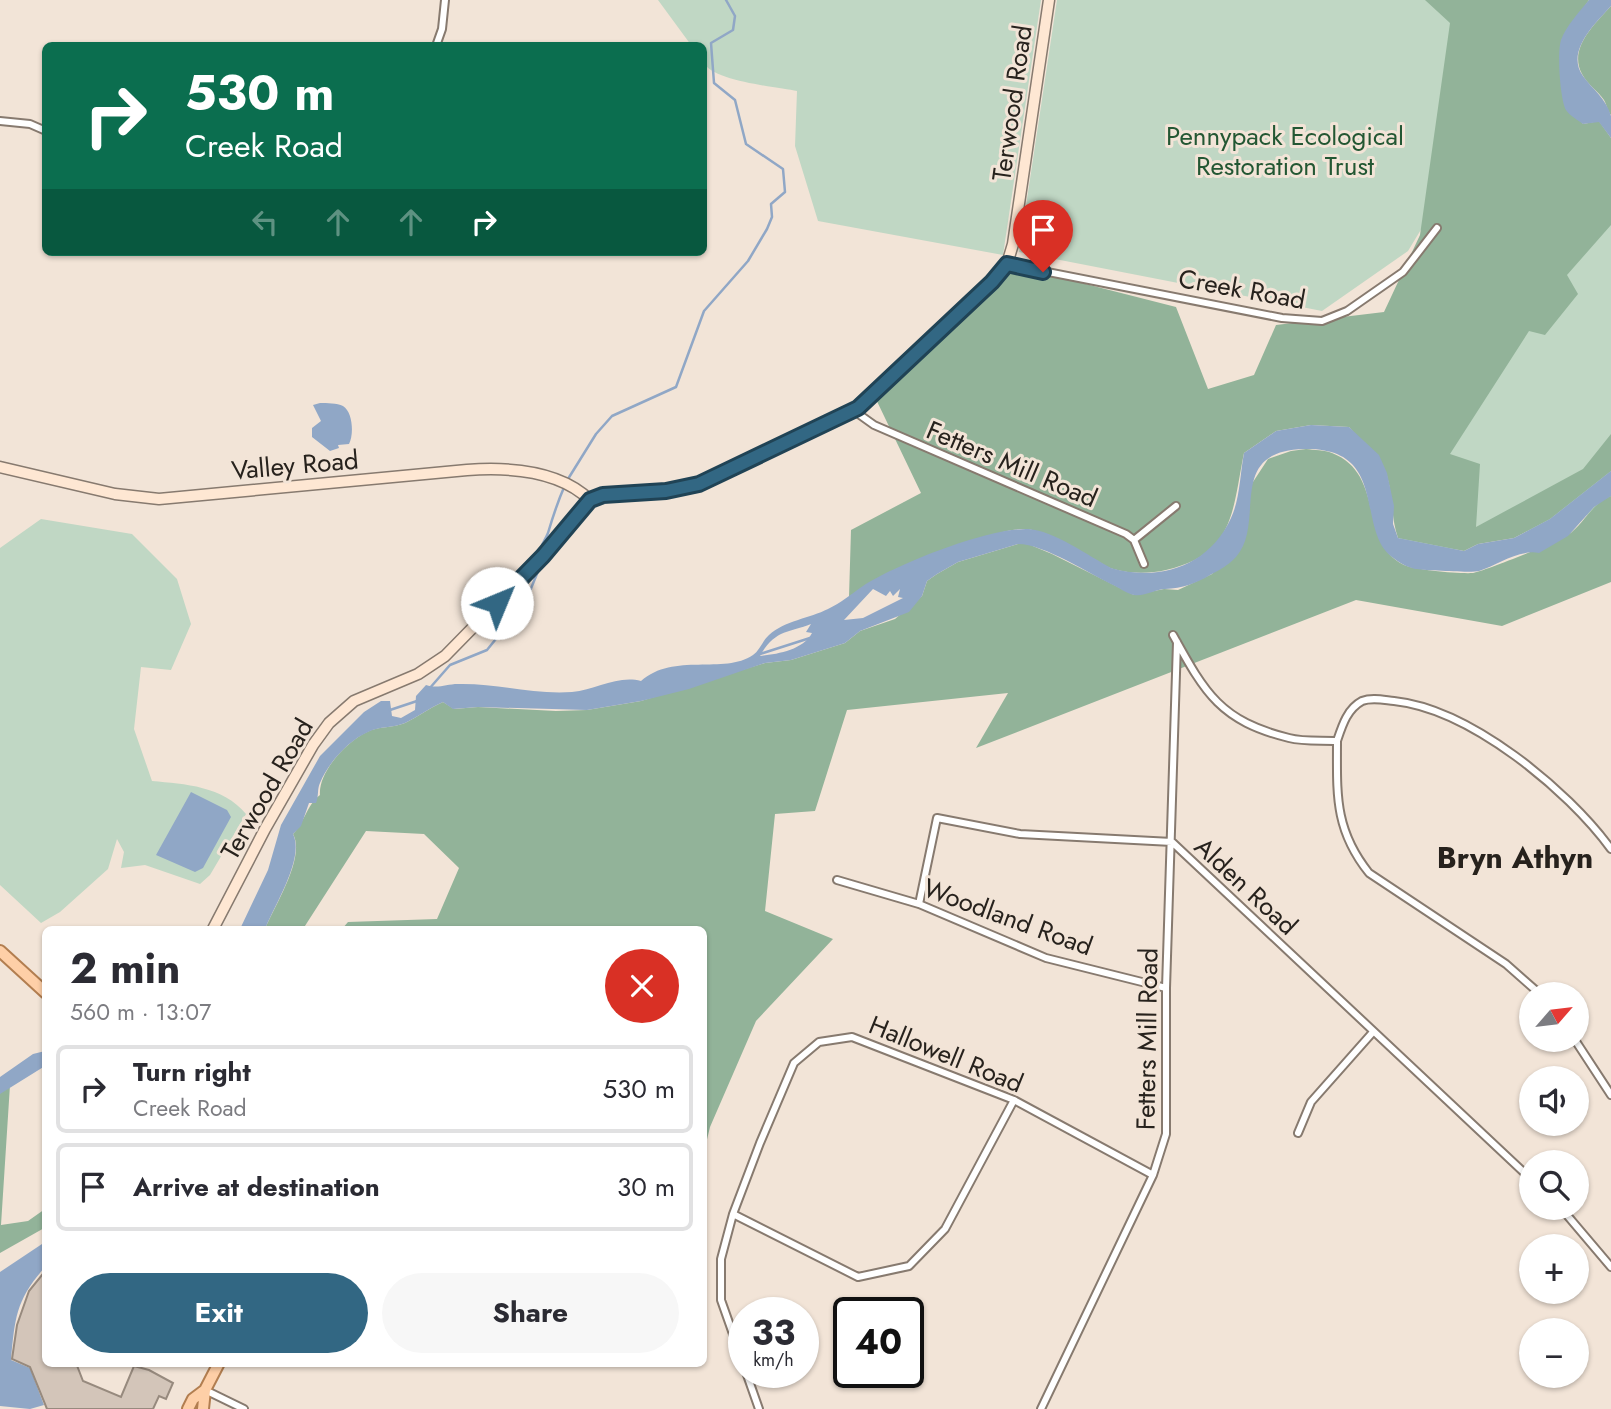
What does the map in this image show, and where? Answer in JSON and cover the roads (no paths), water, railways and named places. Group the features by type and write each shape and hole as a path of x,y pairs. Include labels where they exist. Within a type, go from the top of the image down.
{"main road":[{"path":"0,951 42,989"},
{"path":"204,1409 205,1390 217,1367"},
{"path":"188,1409 193,1398 205,1390"}],"street":[{"path":"437,42 442,29 445,0"},
{"name":"Terwood Road","path":"215,926 271,817 329,723 354,701 408,679 436,663 535,565 590,500 603,495 666,491 699,484 853,410 992,282 1007,264 1013,244 1049,0"},
{"path":"0,121 30,124 42,129"},
{"name":"Creek Road","path":"1007,264 1282,318 1322,321 1340,315 1394,280 1418,257 1437,228"},
{"name":"Fetters Mill Road","path":"853,410 874,425 1126,534 1134,540"},
{"name":"Valley Road","path":"0,467 98,491 148,499 485,468 527,471 572,486 590,500"},
{"path":"1143,565 1134,540 1177,506"},
{"path":"1173,635 1209,696 1234,718 1290,739 1337,741"},
{"name":"Fetters Mill Road","path":"1041,1409 1153,1175 1166,1134 1166,988 1177,642"},
{"path":"1526,982 1506,964 1369,873 1353,853 1337,804 1337,741 1353,708 1370,699 1404,702 1453,719 1492,740 1570,802 1611,849"},
{"name":"Alden Road","path":"919,904 937,818 1020,834 1172,842 1519,1168"},
{"name":"Woodland Road","path":"837,880 919,904 1046,958 1166,988"},
{"path":"1298,1133 1311,1102 1373,1032"},
{"name":"Hallowell Road","path":"728,1320 721,1300 721,1259 733,1214 794,1063 819,1042 852,1037 1013,1100 1153,1175"},
{"path":"1583,1052 1611,1095"},
{"path":"733,1214 858,1278 909,1266 945,1229 1013,1100"},
{"path":"1571,1220 1611,1267"},
{"path":"752,1388 759,1409"},
{"path":"205,1390 244,1409"}],"water":[{"path":"1589,0 1611,0 1611,6 1580,47 1578,67 1609,110 1611,138 1599,122 1583,124 1570,114 1562,96 1559,65 1561,40"},
{"path":"338,404 349,413 352,435 349,444 338,445 339,448 330,451 312,437 312,428 321,421 313,405"},
{"path":"1311,425 1349,427 1379,455 1387,473 1394,506 1393,524 1398,538 1464,551 1478,544 1514,538 1550,519 1611,471 1611,496 1594,507 1568,536 1539,553 1516,555 1479,571 1415,569 1394,559 1381,544 1360,475 1349,461 1331,452 1304,449 1279,453 1264,462 1256,475 1245,542 1236,557 1220,569 1189,585 1142,595 1132,594 1054,554 1018,544 958,562 937,574 927,581 922,596 909,612 860,631 845,643 791,660 765,663 689,689 587,710 478,707 453,709 443,702 405,723 368,732 340,753 319,785 316,803 309,803 301,826 293,834 296,844 292,869 266,926 241,926 268,870 281,825 320,756 364,712 381,701 390,701 392,716 401,718 415,710 416,696 426,685 434,687 472,684 544,692 572,692 615,681 641,681 654,672 683,665 741,661 753,655 775,630 833,607 878,577 944,548 1012,530 1029,529 1049,534 1111,568 1147,573 1165,571 1196,559 1222,535 1236,503 1244,453 1276,431","holes":["873,589 886,596 890,591 893,596 900,589 898,597 903,598 863,618 844,620","811,624 806,632 812,633 796,647 760,656 777,636"]},
{"path":"191,792 227,810 231,817 203,868 195,872 156,855"},
{"path":"42,1052 42,1068 0,1094 0,1077 33,1054"},
{"path":"42,1244 42,1271 28,1289 19,1310 11,1360 30,1368 44,1405 30,1409 0,1406 0,1272"}],"waterway":[{"path":"568,479 596,434 612,416 676,387 704,311 748,261 772,217 771,204 785,192 783,169 746,144 735,100 714,83 711,43 733,30 735,16 726,0"},
{"path":"540,554 565,485"},
{"path":"429,689 450,665 487,650 525,603 541,564"},
{"path":"760,654 810,638"},
{"path":"390,710 417,701"}],"district":[{"name":"Bryn Athyn","path":"1515,858"}],"park label":[{"name":"Pennypack Ecological Restoration Trust","path":"1285,151"}]}
